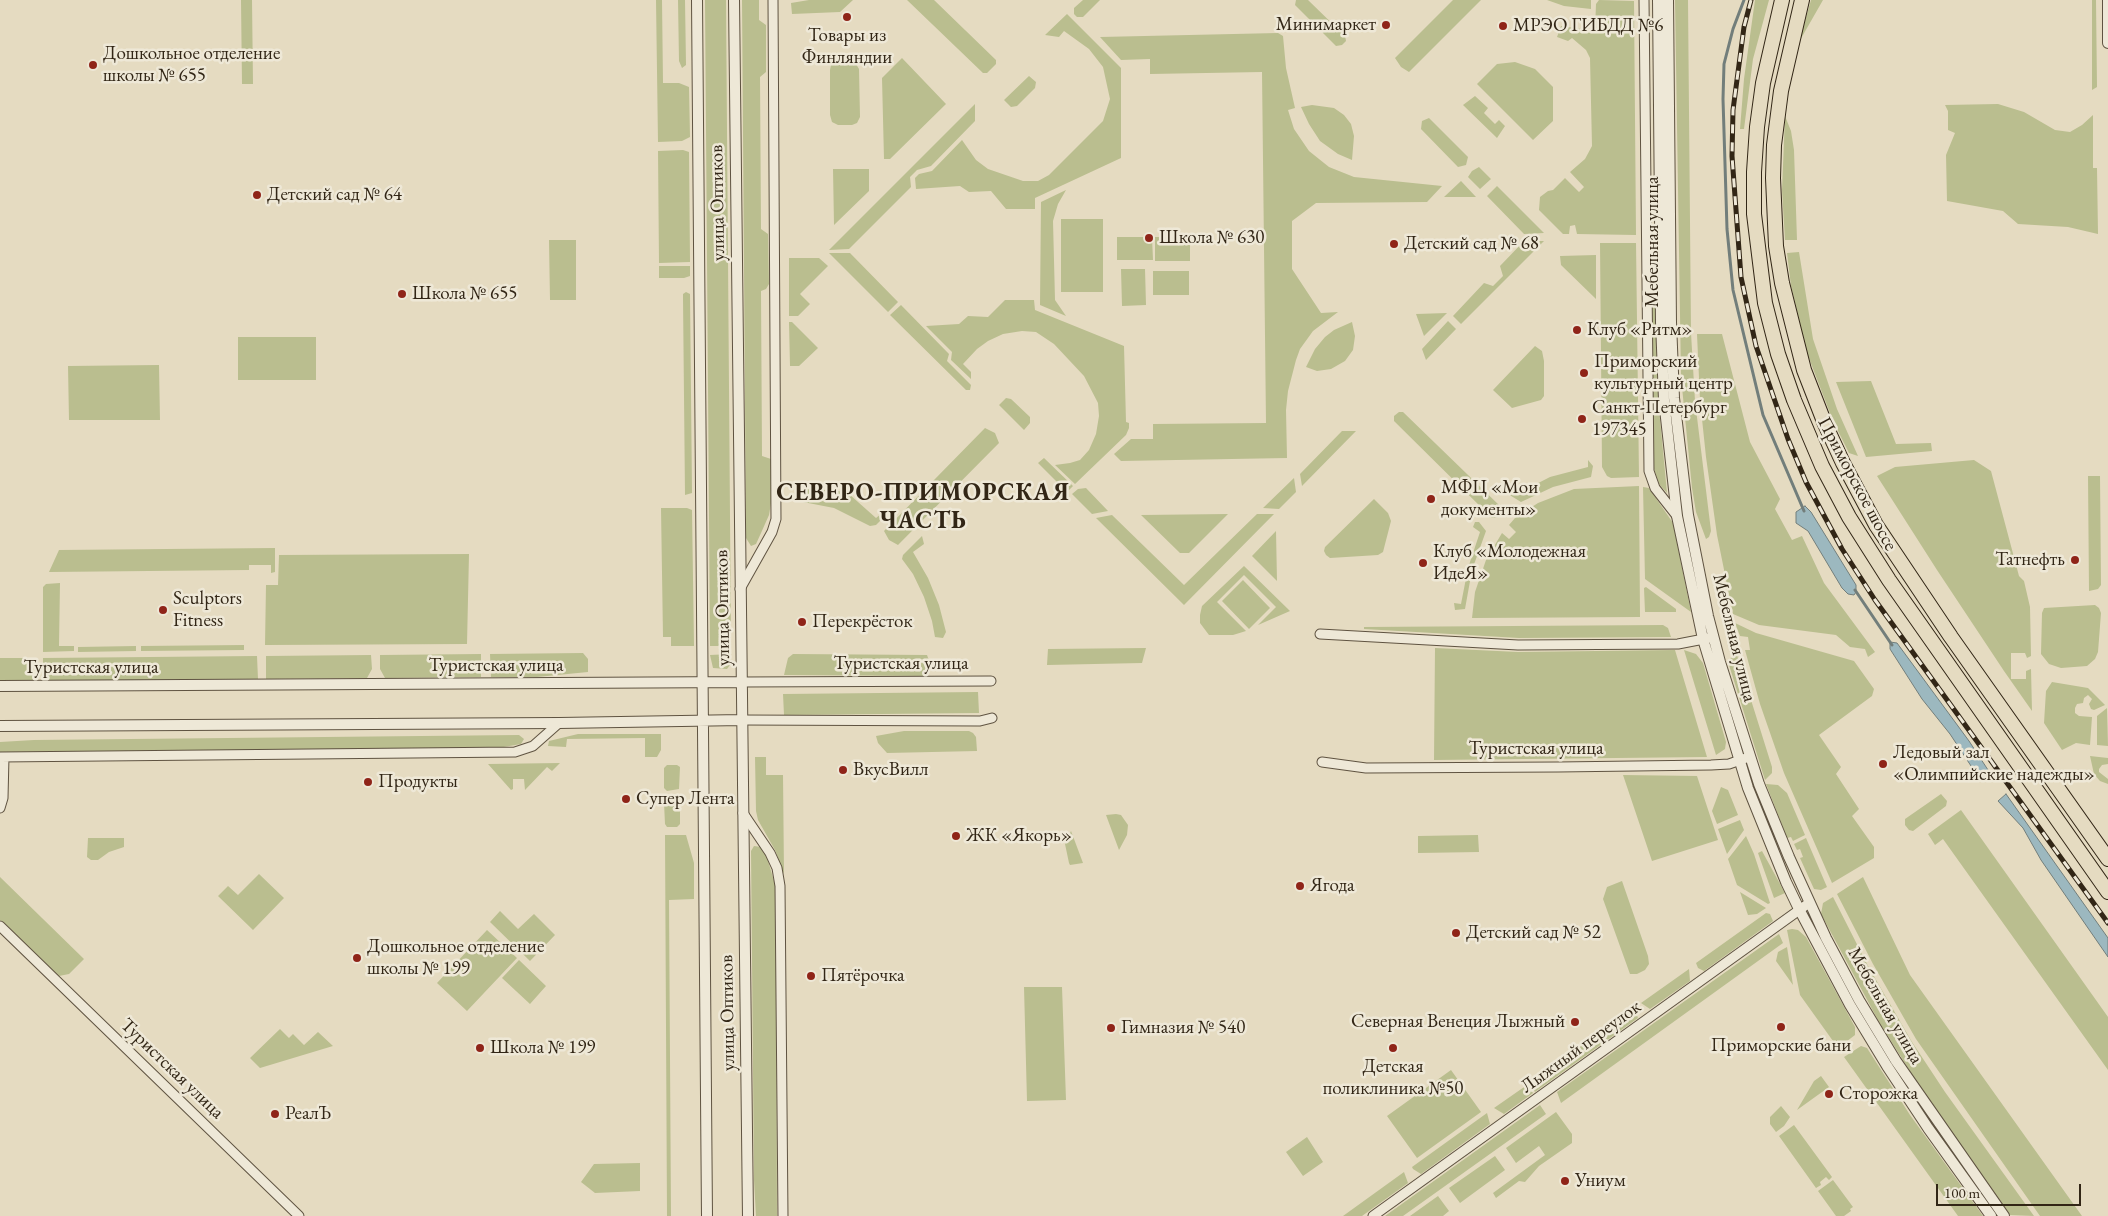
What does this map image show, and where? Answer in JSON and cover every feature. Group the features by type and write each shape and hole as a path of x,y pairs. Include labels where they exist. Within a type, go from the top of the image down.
{"main road":[{"name":"Приморское шоссе","path":"1782,0 1763,83 1757,128 1754,214 1765,303 1778,354 1794,400 1822,466 1849,517 1889,580 2108,892"},
{"name":"Приморское шоссе","path":"1802,0 1781,91 1774,145 1773,178 1776,246 1782,284 1804,370 1836,448 1876,525 1946,630 2108,859"}],"street":[{"name":"улица Оптиков","path":"697,0 707,1216"},
{"name":"улица Оптиков","path":"734,0 748,1216"},
{"path":"740,589 772,532 776,519 773,0"},
{"path":"1644,0 1649,471 1655,488 1677,516"},
{"name":"Мебельная улица","path":"1658,0 1661,322 1667,430 1677,516 1738,761 1767,836 1800,909 1837,982 1882,1058 1928,1128 1992,1216"},
{"name":"Мебельная улица","path":"1668,0 1671,322 1674,398 1688,515 1708,639 1777,831 1809,904 1875,1028 1937,1123 2004,1216"},
{"path":"2108,0 2108,43"},
{"path":"1320,634 1518,645 1678,644 1708,639"},
{"name":"Туристская улица","path":"0,686 991,681"},
{"path":"0,726 559,723 702,720 980,721 992,718"},
{"path":"0,808 3,798 2,757 515,752 533,746 559,723"},
{"name":"Туристская улица","path":"1322,762 1375,768 1711,765 1729,764 1749,757"},
{"path":"743,813 770,853 777,868 780,886 782,1216"},
{"name":"Лыжный переулок","path":"1373,1216 1809,904"},
{"name":"Туристская улица","path":"0,926 299,1216"}],"green space":[{"path":"241,0 252,0 253,84 242,84"},
{"path":"656,0 662,0 663,83 679,83 689,87 690,137 682,141 658,142"},
{"path":"678,0 685,0 686,65 682,68 679,61"},
{"path":"705,0 726,0 731,646 710,646"},
{"path":"742,0 759,0 759,20 766,25 766,72 760,77 761,229 768,234 769,284 766,289 761,291 762,456 771,459 771,503 769,515 756,544 751,546 746,538"},
{"path":"809,0 853,0 840,12 792,14 791,3"},
{"path":"907,0 934,0 996,60 996,64 987,73 983,73"},
{"path":"1083,0 1100,0 1083,17 1077,17 1074,14 1074,8"},
{"path":"1296,0 1308,0 1345,36 1346,41 1342,45 1336,46 1295,5"},
{"path":"1453,0 1481,0 1409,72 1401,67 1395,58"},
{"path":"1547,0 1591,0 1591,9 1564,6"},
{"path":"1599,0 1634,1 1636,235 1577,234 1575,225 1570,226 1569,234 1563,234 1539,210 1540,197 1553,190 1565,178 1579,192 1584,187 1570,172 1585,159 1592,146 1590,58 1586,50 1572,38 1568,41 1557,37 1561,26 1595,31 1596,4"},
{"path":"1675,0 1688,0 1691,333 1695,401 1711,531 1706,539 1696,512 1692,488 1681,377"},
{"path":"1755,0 1769,0 1753,59 1744,129 1740,129 1744,79"},
{"path":"1811,0 1823,0 1799,42"},
{"path":"2092,0 2096,0 2097,87 2092,90"},
{"path":"1067,14 1121,68 1121,158 1035,198 1035,209 1006,209 991,191 969,192 960,186 916,189 915,178 919,174 932,171 962,140 976,160 988,169 1023,181 1038,181 1049,175 1103,121 1110,99 1103,67 1089,49 1064,31 1059,37 1045,35"},
{"path":"1278,33 1283,36 1286,68 1295,108 1288,110 1294,129 1309,151 1329,167 1354,177 1442,186 1427,202 1316,203 1292,221 1292,269 1321,313 1338,312 1313,331 1300,349 1296,360 1288,391 1286,410 1287,458 1121,461 1114,454 1131,439 1153,439 1153,424 1266,423 1262,72 1150,74 1150,59 1121,60 1100,37"},
{"path":"902,58 946,104 890,159 884,159 882,78"},
{"path":"851,61 859,69 860,117 857,123 852,125 838,125 832,122 830,115 831,65 836,62"},
{"path":"1515,62 1535,69 1553,87 1553,121 1533,140 1477,84 1497,64"},
{"path":"1029,76 1036,82 1035,88 1017,106 1011,107 1004,100"},
{"path":"1475,96 1488,108 1484,113 1495,124 1499,120 1505,126 1497,138 1463,105"},
{"path":"975,104 975,121 931,166 917,170 910,177 911,187 849,249 829,250"},
{"path":"1998,104 2024,112 2055,130 2070,132 2082,125 2093,115 2093,168 2097,168 2098,234 2068,227 2018,224 2003,211 1947,201 1946,155 1955,133 1948,130 1948,111 1945,105"},
{"path":"1312,105 1334,108 1344,115 1351,124 1354,136 1352,160 1338,154 1320,141 1301,107"},
{"path":"1785,116 1791,131 1794,150 1797,240 1785,240 1782,190"},
{"path":"1429,118 1468,157 1466,165 1458,167 1421,129 1422,121"},
{"path":"683,150 689,152 690,262 659,263 658,151"},
{"path":"1479,167 1491,179 1480,189 1468,177 1472,171"},
{"path":"833,169 869,169 869,191 834,225"},
{"path":"1461,181 1476,197 1444,197"},
{"path":"1497,186 1544,233 1524,234 1487,196"},
{"path":"1066,190 1058,204 1053,221 1055,300 1066,316 1040,305 1041,202"},
{"path":"1061,219 1103,219 1103,292 1061,292"},
{"path":"1117,237 1152,237 1153,260 1117,260"},
{"path":"1155,237 1190,237 1190,261 1155,261"},
{"path":"549,240 576,240 576,300 550,300"},
{"path":"1524,241 1544,241 1461,324 1453,316 1484,283 1493,286 1503,276 1500,266"},
{"path":"1600,243 1636,243 1639,477 1611,478 1607,476 1602,467"},
{"path":"1799,252 1813,339 1837,409 1858,456 1849,453 1833,421 1807,353 1791,286 1787,253"},
{"path":"829,253 850,253 898,302 888,312"},
{"path":"1596,255 1596,299 1561,265 1560,256"},
{"path":"789,258 819,258 828,266 800,294 810,304 798,316 789,316"},
{"path":"659,266 690,266 690,276 684,278 659,278"},
{"path":"1121,269 1145,269 1146,305 1122,306"},
{"path":"1153,271 1189,271 1189,295 1153,295"},
{"path":"686,292 690,294 692,493 685,495 683,294"},
{"path":"1005,300 1034,300 1035,310 1124,346 1126,422 1129,423 1129,428 1126,435 1075,484 1055,465 1080,460 1089,450 1096,434 1099,416 1098,403 1084,376 1054,344 1036,332 1022,331 1003,334 977,349 963,364 971,372 971,379 951,360 952,352 926,326 959,324 968,316 988,317"},
{"path":"901,305 949,354 947,361 971,385 970,390 966,390 890,315"},
{"path":"1652,306 1655,306 1659,409 1667,493 1659,484 1654,469"},
{"path":"1447,313 1424,336 1416,314"},
{"path":"1448,321 1456,329 1426,360 1422,349"},
{"path":"789,322 792,322 818,348 799,366 790,366"},
{"path":"1352,322 1355,336 1353,350 1345,361 1331,369 1317,371 1306,367 1315,349 1325,337 1334,330"},
{"path":"1697,334 1722,334 1750,442 1780,499 1775,509 1792,540 1802,536 1824,583 1875,652 1868,657 1865,649 1850,647 1836,635 1759,625 1733,614 1717,535 1706,457 1700,400"},
{"path":"238,337 316,337 316,380 238,380"},
{"path":"1535,346 1542,351 1544,361 1544,396 1541,400 1512,408 1493,390"},
{"path":"159,365 160,420 69,420 68,366"},
{"path":"1871,381 1896,444 1931,443 1932,451 1866,457 1836,382"},
{"path":"1006,398 1011,399 1030,417 1030,423 1024,430 999,405"},
{"path":"1399,412 1403,412 1500,506 1501,514 1498,517 1492,518 1394,421 1394,416"},
{"path":"985,428 995,433 999,443 898,545 889,540 884,531"},
{"path":"1342,431 1356,431 1302,486 1300,474"},
{"path":"1044,458 1073,486 1067,492 1038,463"},
{"path":"1588,460 1593,466 1591,477 1553,487 1521,502 1507,492 1510,491 1515,495 1550,477 1588,467"},
{"path":"1974,460 1991,471 2019,576 2024,581 2030,607 2031,656 2027,658 2025,653 2011,653 2011,679 2026,679 2026,671 2031,669 2032,711 1937,570 1877,476 1895,467"},
{"path":"2088,476 2100,476 2101,585 2098,589 2089,591"},
{"path":"1294,478 1296,492 1279,509 1263,508"},
{"path":"1639,486 1640,617 1472,618 1475,592 1486,560 1502,533 1509,539 1516,532 1509,525 1515,518 1538,503 1574,489"},
{"path":"1643,487 1649,488 1673,523 1691,612 1645,579"},
{"path":"1086,488 1108,511 1092,514 1072,494 1078,489"},
{"path":"804,489 839,491 849,494 876,518 881,514 884,517 876,525 870,526 834,508 803,502"},
{"path":"1374,499 1388,513 1391,521 1383,552 1378,555 1330,558 1326,555 1325,547"},
{"path":"661,508 687,508 692,510 694,646 671,646 671,637 663,637"},
{"path":"1228,514 1189,553 1180,553 1141,515"},
{"path":"1257,514 1274,514 1184,605 1096,518 1112,515 1184,585"},
{"path":"1475,522 1479,522 1486,531 1472,570 1465,609 1455,610 1454,603 1461,604 1468,568 1480,532 1473,527"},
{"path":"1276,531 1277,581 1252,556"},
{"path":"922,536 924,544 913,552 928,578 939,605 946,632 943,638 935,637 924,597 913,574 902,559 903,555"},
{"path":"275,548 275,572 271,573 271,565 249,565 249,570 49,572 59,550"},
{"path":"469,554 467,644 265,645 266,585 278,585 279,555"},
{"path":"1244,566 1290,611 1258,625 1276,607 1244,575 1217,602 1246,631 1233,635 1209,635 1200,623 1202,606"},
{"path":"1243,580 1270,608 1249,629 1222,601"},
{"path":"60,583 59,646 74,646 74,651 43,652 43,587 46,584"},
{"path":"1646,587 1676,609 1676,612 1645,612 1644,588"},
{"path":"2095,605 2101,613 2098,652 2095,659 2087,666 2061,668 2049,664 2041,654 2042,613 2044,608"},
{"path":"1735,623 1756,633 1854,661 1874,689 1872,696 1819,735 1841,767 1836,774 1859,809 1852,816 1874,847 1874,858 1832,883 1784,773 1760,704 1745,650 1750,650 1748,637 1740,636"},
{"path":"1663,625 1668,628 1671,637 1519,638 1364,629 1364,627"},
{"path":"244,645 244,650 141,651 141,646"},
{"path":"136,646 136,651 78,652 78,647"},
{"path":"1146,648 1142,663 1047,665 1048,649"},
{"path":"1435,648 1518,652 1675,650 1707,757 1434,760"},
{"path":"1684,650 1696,654 1703,663 1726,742 1725,749 1716,755"},
{"path":"1736,652 1772,767 1772,773 1765,780 1729,665 1729,660"},
{"path":"583,653 588,659 588,672 537,677 491,677 490,654"},
{"path":"481,654 481,677 385,678 380,669 380,655"},
{"path":"731,654 730,665 727,669 713,668 710,655"},
{"path":"793,654 927,655 931,666 926,676 784,675 788,658"},
{"path":"371,655 372,669 367,678 266,679 266,656"},
{"path":"257,656 258,679 43,681 43,658"},
{"path":"0,658 33,658 33,681 0,681"},
{"path":"2052,682 2088,688 2105,705 2094,710 2091,709 2089,704 2092,699 2088,695 2084,698 2083,703 2077,704 2075,708 2075,713 2079,716 2092,717 2090,745 2076,743 2062,750 2044,723 2046,691"},
{"path":"978,692 979,713 784,715 783,694"},
{"path":"2107,708 2108,746 2097,745 2097,716"},
{"path":"904,731 969,731 976,737 977,751 887,753 878,743 876,736"},
{"path":"578,734 661,734 661,750 657,757 645,757 645,738 567,739 566,747 548,746 549,741"},
{"path":"519,735 524,739 521,744 498,748 0,752 0,742 34,740"},
{"path":"2090,756 2108,758 2108,764 2102,765 2099,772 2108,779 2108,784 2100,781 2094,774"},
{"path":"755,757 766,757 766,775 783,775 784,874 775,850 758,820 756,811"},
{"path":"560,763 552,771 547,767 525,790 524,779 513,779 513,789 511,790 488,764"},
{"path":"667,765 677,765 680,767 679,789 667,791 664,788 664,768"},
{"path":"1623,775 1697,776 1718,840 1652,861"},
{"path":"1766,784 1778,785 1787,793 1805,835 1793,841 1791,837 1787,838"},
{"path":"1721,787 1728,790 1738,815 1717,824 1712,811"},
{"path":"1941,794 1947,801 1946,806 1913,831 1909,830 1905,825 1905,819"},
{"path":"667,800 676,800 680,803 680,824 677,827 667,827 665,824 664,803"},
{"path":"1961,810 2108,1017 2108,1070 1943,839 1935,845 1928,834"},
{"path":"1106,815 1121,815 1128,825 1127,835 1119,850"},
{"path":"1740,820 1744,830 1727,854 1718,829"},
{"path":"1071,831 1083,863 1070,865 1069,863 1065,844"},
{"path":"665,835 686,835 694,863 694,899 669,900 671,1216 667,1216"},
{"path":"1478,835 1479,852 1418,853 1418,836"},
{"path":"1746,836 1770,903 1768,904 1737,885 1728,859"},
{"path":"88,838 124,838 124,847 109,852 98,860 91,860 87,857"},
{"path":"1806,838 1827,887 1821,890 1814,889 1800,858 1803,857 1800,849 1797,850 1794,844"},
{"path":"754,846 761,847 767,857 776,888 777,1216 756,1216 754,1180 751,851"},
{"path":"1762,851 1785,893 1774,898 1758,853"},
{"path":"259,874 284,898 253,930 218,896 228,886 238,895"},
{"path":"0,877 84,959 69,974 59,976 55,974 0,920"},
{"path":"1863,877 1910,975 2082,1216 2040,1216 1916,1039 1873,964 1837,894"},
{"path":"1622,881 1648,956 1649,964 1645,970 1637,974 1630,974 1603,899 1607,887"},
{"path":"1740,892 1766,908 1757,914 1748,915"},
{"path":"1833,897 1868,966 1912,1042 1945,1092 2034,1216 2010,1215 1930,1103 1879,1022 1821,914 1823,903"},
{"path":"500,911 518,929 534,914 555,935 530,961 490,922"},
{"path":"1766,913 1770,914 1773,921 1704,971 1698,968 1696,963"},
{"path":"487,930 517,958 467,1011 437,983"},
{"path":"1787,930 1798,930 1806,937 1855,1027 1855,1035 1838,1048 1800,995"},
{"path":"1779,934 1783,943 1561,1103 1557,1092"},
{"path":"1787,947 1793,985 1776,961 1778,952"},
{"path":"519,960 546,986 530,1004 502,978"},
{"path":"1689,969 1690,981 1650,1009 1641,1003"},
{"path":"1024,987 1062,987 1066,1100 1027,1101"},
{"path":"1634,1008 1638,1018 1535,1092 1529,1083"},
{"path":"280,1029 289,1038 293,1034 304,1045 318,1032 333,1046 260,1068 250,1058"},
{"path":"1861,1046 1867,1048 1910,1115 1983,1216 1958,1216 1844,1057"},
{"path":"1451,1070 1481,1112 1417,1158 1387,1116"},
{"path":"1821,1076 1829,1087 1797,1110 1814,1081"},
{"path":"1527,1085 1533,1093 1504,1114 1494,1108"},
{"path":"1540,1105 1546,1114 1403,1216 1385,1216"},
{"path":"1781,1106 1790,1117 1784,1126 1776,1132 1770,1124 1770,1117"},
{"path":"1556,1112 1572,1134 1572,1143 1539,1166 1525,1182 1519,1181 1496,1198 1493,1193 1545,1155 1539,1146 1516,1163 1506,1148"},
{"path":"1487,1113 1490,1124 1421,1174 1413,1169 1412,1167"},
{"path":"1794,1125 1832,1177 1829,1180 1826,1177 1820,1182 1821,1185 1816,1188 1779,1136"},
{"path":"1307,1137 1323,1162 1303,1176 1286,1152"},
{"path":"1495,1156 1505,1170 1460,1203 1449,1188"},
{"path":"640,1163 640,1191 595,1193 581,1182 594,1164"},
{"path":"1404,1172 1408,1183 1362,1216 1343,1216"},
{"path":"1833,1180 1853,1207 1844,1216 1836,1216 1818,1191"},
{"path":"1438,1196 1449,1211 1443,1216 1410,1216"}],"water":[{"path":"1805,506 1811,512 1856,585 1854,595 1848,594 1842,588 1808,531 1796,523 1796,512"},
{"path":"1890,642 1897,643 1969,741 1992,776 1984,781 1975,772 1950,734 1922,699 1890,649"},
{"path":"2006,794 2108,938 2108,957 2041,860 2023,828 1998,801"}],"waterway":[{"path":"1744,0 1733,29 1724,64 1723,99 1727,229 1733,290 1763,415 1804,511"},
{"path":"1855,590 1892,645"}],"railway":[{"path":"1751,0 1744,27 1733,110 1732,156 1741,277 1756,346 1788,439 1806,482 1842,549 1875,600 2108,923"}],"place":[{"name":"Товары из Финляндии","path":"847,17"},
{"name":"Минимаркет","path":"1386,25"},
{"name":"МРЭО ГИБДД №6","path":"1503,26"},
{"name":"Дошкольное отделение школы № 655","path":"93,65"},
{"name":"Детский сад № 64","path":"257,195"},
{"name":"Школа № 630","path":"1149,238"},
{"name":"Детский сад № 68","path":"1394,244"},
{"name":"Школа № 655","path":"402,294"},
{"name":"Клуб «Ритм»","path":"1577,330"},
{"name":"Приморский культурный центр","path":"1584,373"},
{"name":"Санкт-Петербург 197345","path":"1582,419"},
{"name":"МФЦ «Мои документы»","path":"1431,499"},
{"name":"Татнефть","path":"2075,560"},
{"name":"Клуб «Молодежная ИдеЯ»","path":"1423,563"},
{"name":"Sculptors Fitness","path":"163,610"},
{"name":"Перекрёсток","path":"802,622"},
{"name":"Ледовый зал «Олимпийские надежды»","path":"1883,764"},
{"name":"ВкусВилл","path":"843,770"},
{"name":"Продукты","path":"368,782"},
{"name":"Супер Лента","path":"626,799"},
{"name":"ЖК «Якорь»","path":"956,836"},
{"name":"Ягода","path":"1300,886"},
{"name":"Детский сад № 52","path":"1456,933"},
{"name":"Дошкольное отделение школы № 199","path":"357,958"},
{"name":"Пятёрочка","path":"811,976"},
{"name":"Северная Венеция Лыжный","path":"1575,1022"},
{"name":"Приморские бани","path":"1781,1027"},
{"name":"Гимназия № 540","path":"1111,1028"},
{"name":"Школа № 199","path":"480,1048"},
{"name":"Детская поликлиника №50","path":"1393,1048"},
{"name":"Сторожка","path":"1829,1094"},
{"name":"РеалЪ","path":"275,1114"},
{"name":"Униум","path":"1565,1181"}],"district":[{"name":"СЕВЕРО-ПРИМОРСКАЯ ЧАСТЬ","path":"923,507"}]}
